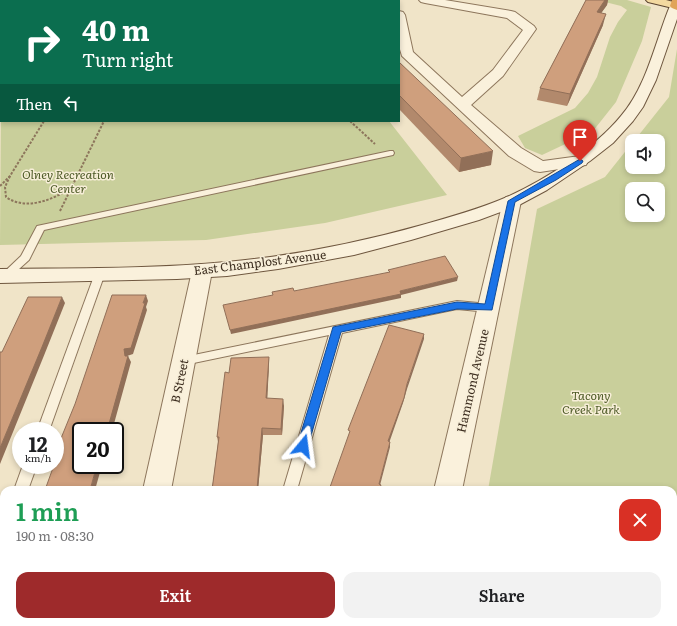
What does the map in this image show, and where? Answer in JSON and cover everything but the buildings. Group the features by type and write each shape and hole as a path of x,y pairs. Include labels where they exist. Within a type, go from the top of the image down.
{"main road":[{"path":"652,0 676,4"}],"street":[{"path":"425,0 511,15 530,29 498,73 462,105"},
{"name":"East Champlost Avenue","path":"2,278 99,276 202,271 320,255 380,243 440,226 512,201 580,161 611,137 630,116 646,86 671,31 676,4"},
{"path":"400,20 407,53 515,152 540,167 580,161"},
{"name":"Hammond Avenue","path":"449,486 512,201"},
{"name":"B Street","path":"158,486 202,271"}],"lane":[{"path":"2,278 25,258 40,228 387,153"},
{"path":"46,422 99,276"},
{"path":"184,361 457,305 489,308"},
{"path":"291,486 337,330"},
{"path":"22,486 27,474"}],"path":[{"path":"43,122 10,176 5,187 6,197 16,203 31,203 44,201 64,193 71,188"},
{"path":"52,225 104,122"},
{"path":"351,122 387,153"},
{"path":"0,186 10,176"}],"green space":[{"path":"597,0 627,0 651,7 642,41 616,102 593,131 542,155 525,148 518,136 575,108 588,93 597,77 610,37 618,22 627,10 621,6"},
{"name":"Tacony Creek Park","path":"677,49 677,486 489,486 537,209 605,177 625,152 625,174 665,174 665,134 640,134 669,97"},
{"name":"Olney Recreation Center","path":"1,122 390,122 447,195 325,223 206,240 0,245"}],"route":[{"path":"303,446 337,330 457,305 489,308 512,201 580,161"}]}
